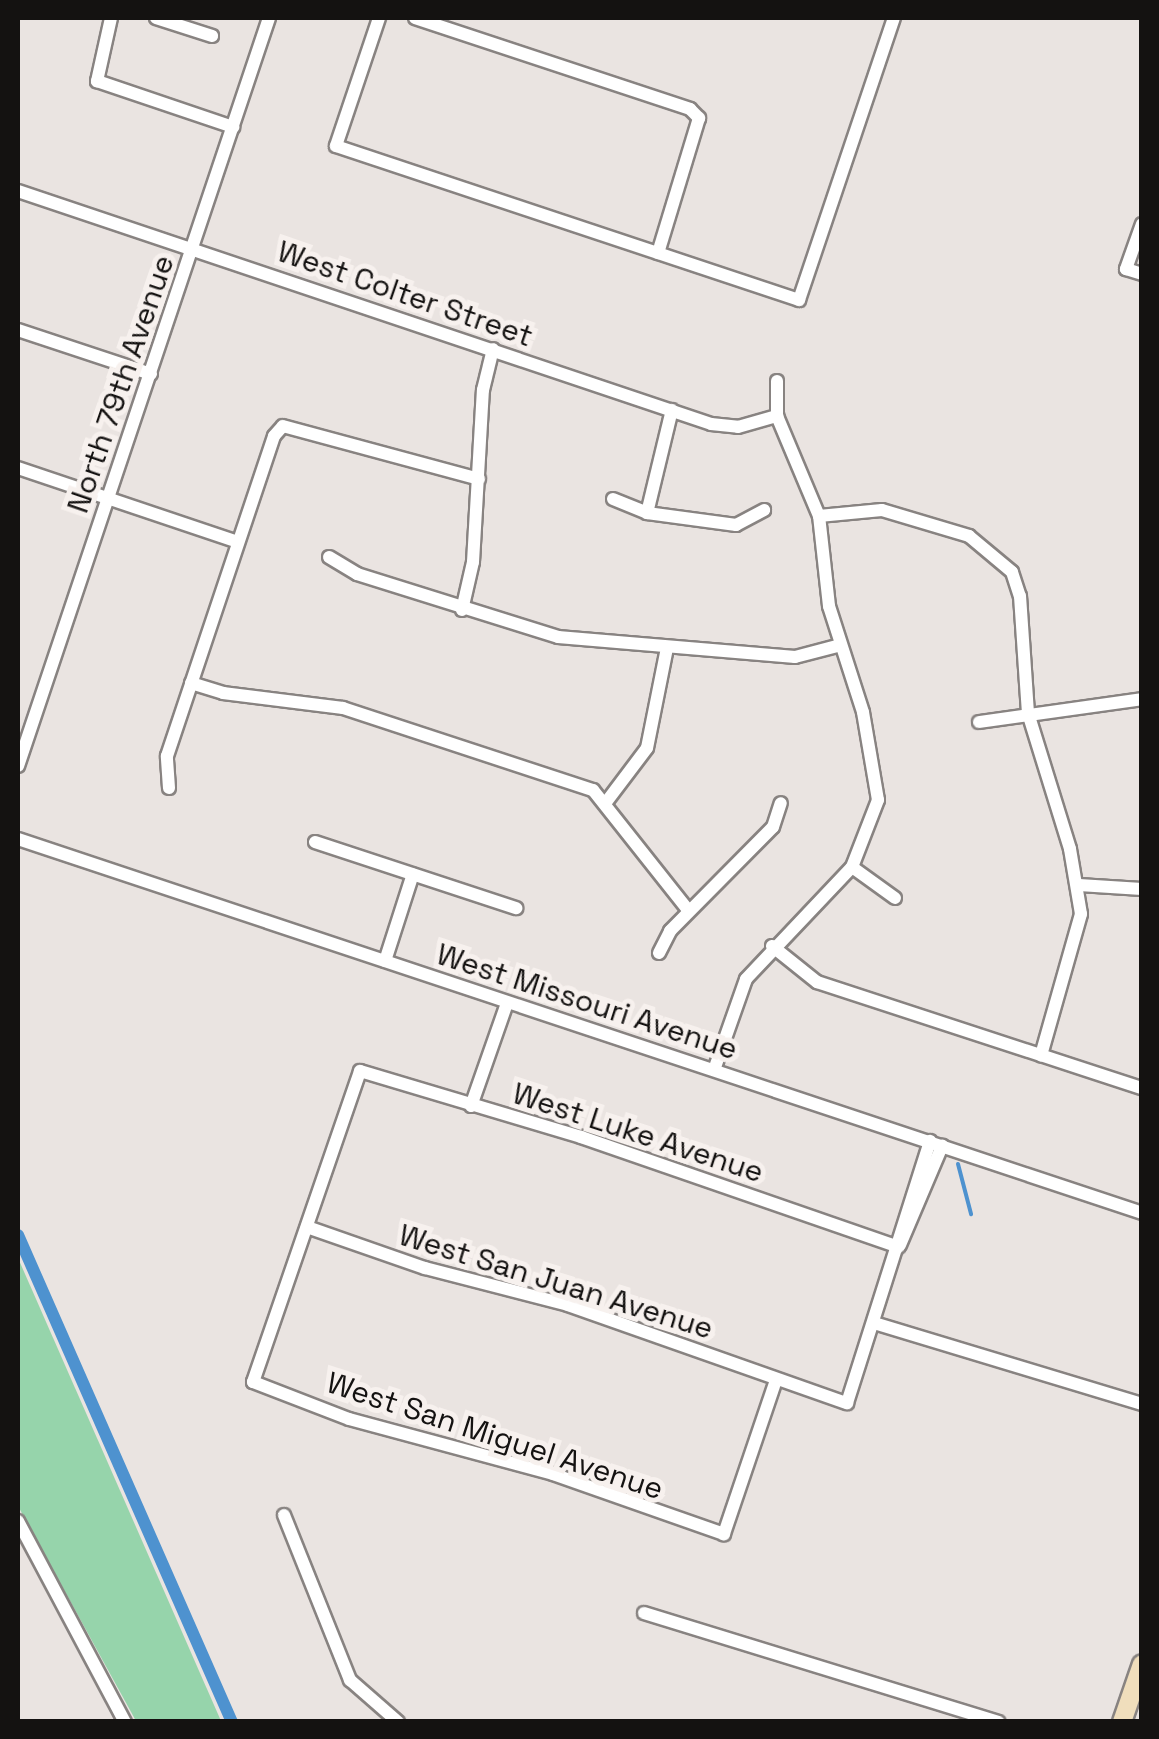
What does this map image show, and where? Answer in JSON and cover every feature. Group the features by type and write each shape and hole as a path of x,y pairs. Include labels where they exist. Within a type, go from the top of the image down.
{"main road":[{"path":"1122,1722 1142,1664"}],"street":[{"path":"111,18 97,80 233,126"},
{"path":"156,18 212,36"},
{"name":"North 79th Avenue","path":"18,766 269,18"},
{"path":"379,18 336,146 799,300 894,18"},
{"path":"416,18 690,110 699,118 658,252"},
{"name":"West Colter Street","path":"18,191 727,427 777,416"},
{"path":"1142,224 1126,269 1142,274"},
{"path":"18,330 151,374"},
{"path":"462,610 479,479 482,390 493,349"},
{"path":"714,1070 739,993 772,946 852,867 874,821 878,780 863,712 838,646 819,516 777,416 777,381"},
{"path":"647,513 672,410"},
{"path":"170,788 167,756 238,542 283,426 479,479"},
{"path":"18,468 238,542"},
{"path":"613,499 647,513 736,524 764,510"},
{"path":"819,516 882,510 969,536 995,552 1020,596 1028,712 1080,886 1079,934 1041,1055"},
{"path":"329,557 357,574 558,637 794,657 838,646"},
{"path":"607,801 647,748 667,648"},
{"path":"191,683 222,694 344,708 569,780 607,801 661,882 689,912"},
{"path":"979,722 1028,712 1142,699"},
{"path":"659,953 689,912 773,828 780,802"},
{"name":"West Missouri Avenue","path":"18,839 1142,1214"},
{"path":"316,842 516,908"},
{"path":"852,867 895,898"},
{"path":"385,961 413,874"},
{"path":"1080,886 1142,889"},
{"path":"772,946 817,982 1142,1088"},
{"path":"472,1106 507,1002"},
{"name":"West Luke Avenue","path":"308,1227 360,1071 581,1137 899,1247"},
{"path":"936,1144 874,1323 1142,1404"},
{"name":"West San Juan Avenue","path":"308,1227 425,1268 552,1300 847,1403 874,1323"},
{"name":"West San Miguel Avenue","path":"308,1227 253,1382 349,1419 552,1474 724,1534 776,1380"},
{"path":"284,1515 350,1680 398,1722"},
{"path":"18,1521 125,1722"},
{"path":"644,1613 999,1722"}],"green space":[{"path":"18,1258 221,1721 136,1721 18,1506"}],"waterway":[{"path":"958,1164 971,1214"},
{"path":"18,1235 232,1722"}]}
